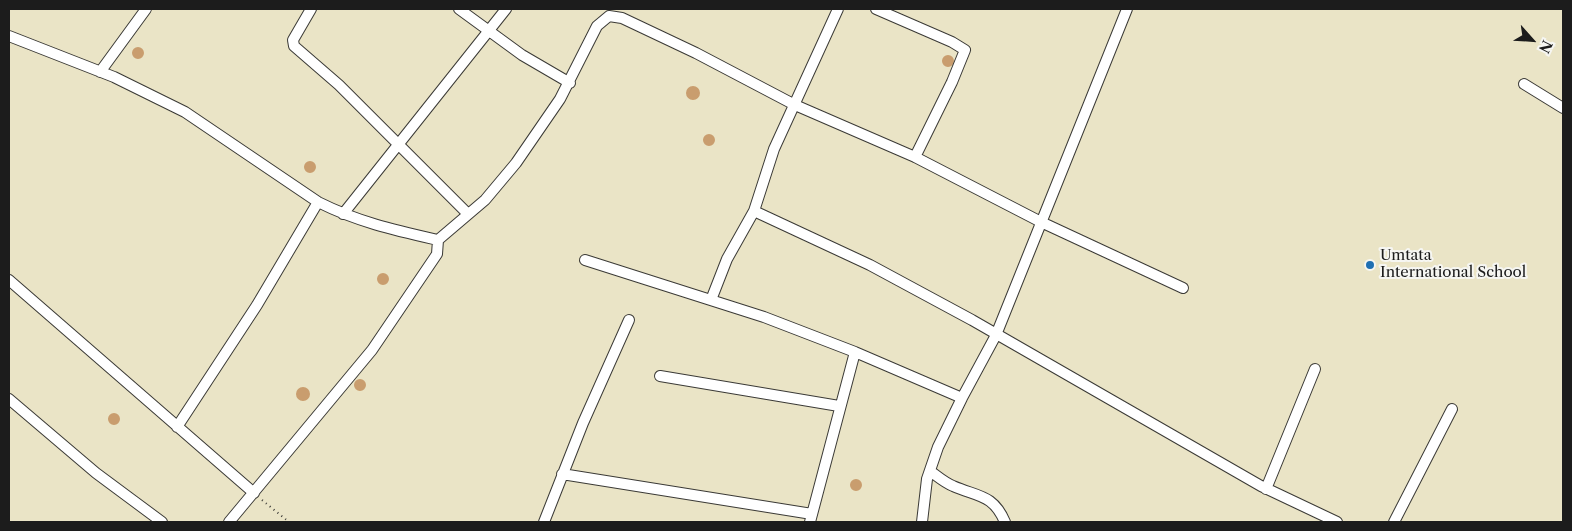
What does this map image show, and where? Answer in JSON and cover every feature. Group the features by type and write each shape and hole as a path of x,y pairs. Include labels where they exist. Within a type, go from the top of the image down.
{"street":[{"path":"100,72 146,9"},
{"path":"311,9 293,40 294,46 339,86 468,214"},
{"path":"459,9 528,59 570,83"},
{"path":"343,214 488,29 506,9"},
{"path":"711,300 727,259 754,211 774,149 838,9"},
{"path":"876,9 952,42 965,50 952,82 915,157"},
{"path":"922,522 930,471 938,447 996,335 1127,9"},
{"path":"229,522 372,350 437,254 438,240 485,200 516,163 570,83 577,63 597,26 609,16 614,16 696,53 795,106 915,157 1041,222 1183,288"},
{"path":"9,36 100,72 185,112 318,202 343,214 360,222 438,240"},
{"path":"1524,84 1563,108"},
{"path":"177,426 257,305 318,202"},
{"path":"754,211 870,265 1266,489 1337,522"},
{"path":"585,260 764,317 855,352 962,398"},
{"path":"9,280 254,493"},
{"path":"544,522 562,474 629,320"},
{"path":"562,474 747,502 811,518 839,406 855,352"},
{"path":"1266,489 1315,369"},
{"path":"660,376 839,406"},
{"path":"9,399 96,473 162,522"},
{"path":"1394,522 1452,409"},
{"path":"930,471 951,486 984,497 999,508 1005,522"}],"path":[{"path":"254,493 289,522"}],"building":[{"path":"140,47 143,48 143,58 136,59 133,58 132,51 133,48"},
{"path":"948,55 954,61 948,67 942,61"},
{"path":"693,86 698,88 700,93 698,98 693,100 688,98 686,93 688,88"},
{"path":"711,134 714,135 714,145 707,146 704,145 703,138 704,135"},
{"path":"312,161 315,162 315,172 308,173 305,172 304,165 305,162"},
{"path":"385,273 388,274 388,284 381,285 378,284 377,277 378,274"},
{"path":"362,379 365,380 365,390 358,391 355,390 354,383 355,380"},
{"path":"303,387 308,389 310,394 308,399 303,401 298,399 296,394 298,389"},
{"path":"116,413 119,414 119,424 112,425 109,424 108,417 109,414"},
{"path":"858,479 861,480 861,490 854,491 851,490 850,483 851,480"}],"place":[{"name":"Umtata International School","path":"1370,265"}]}
